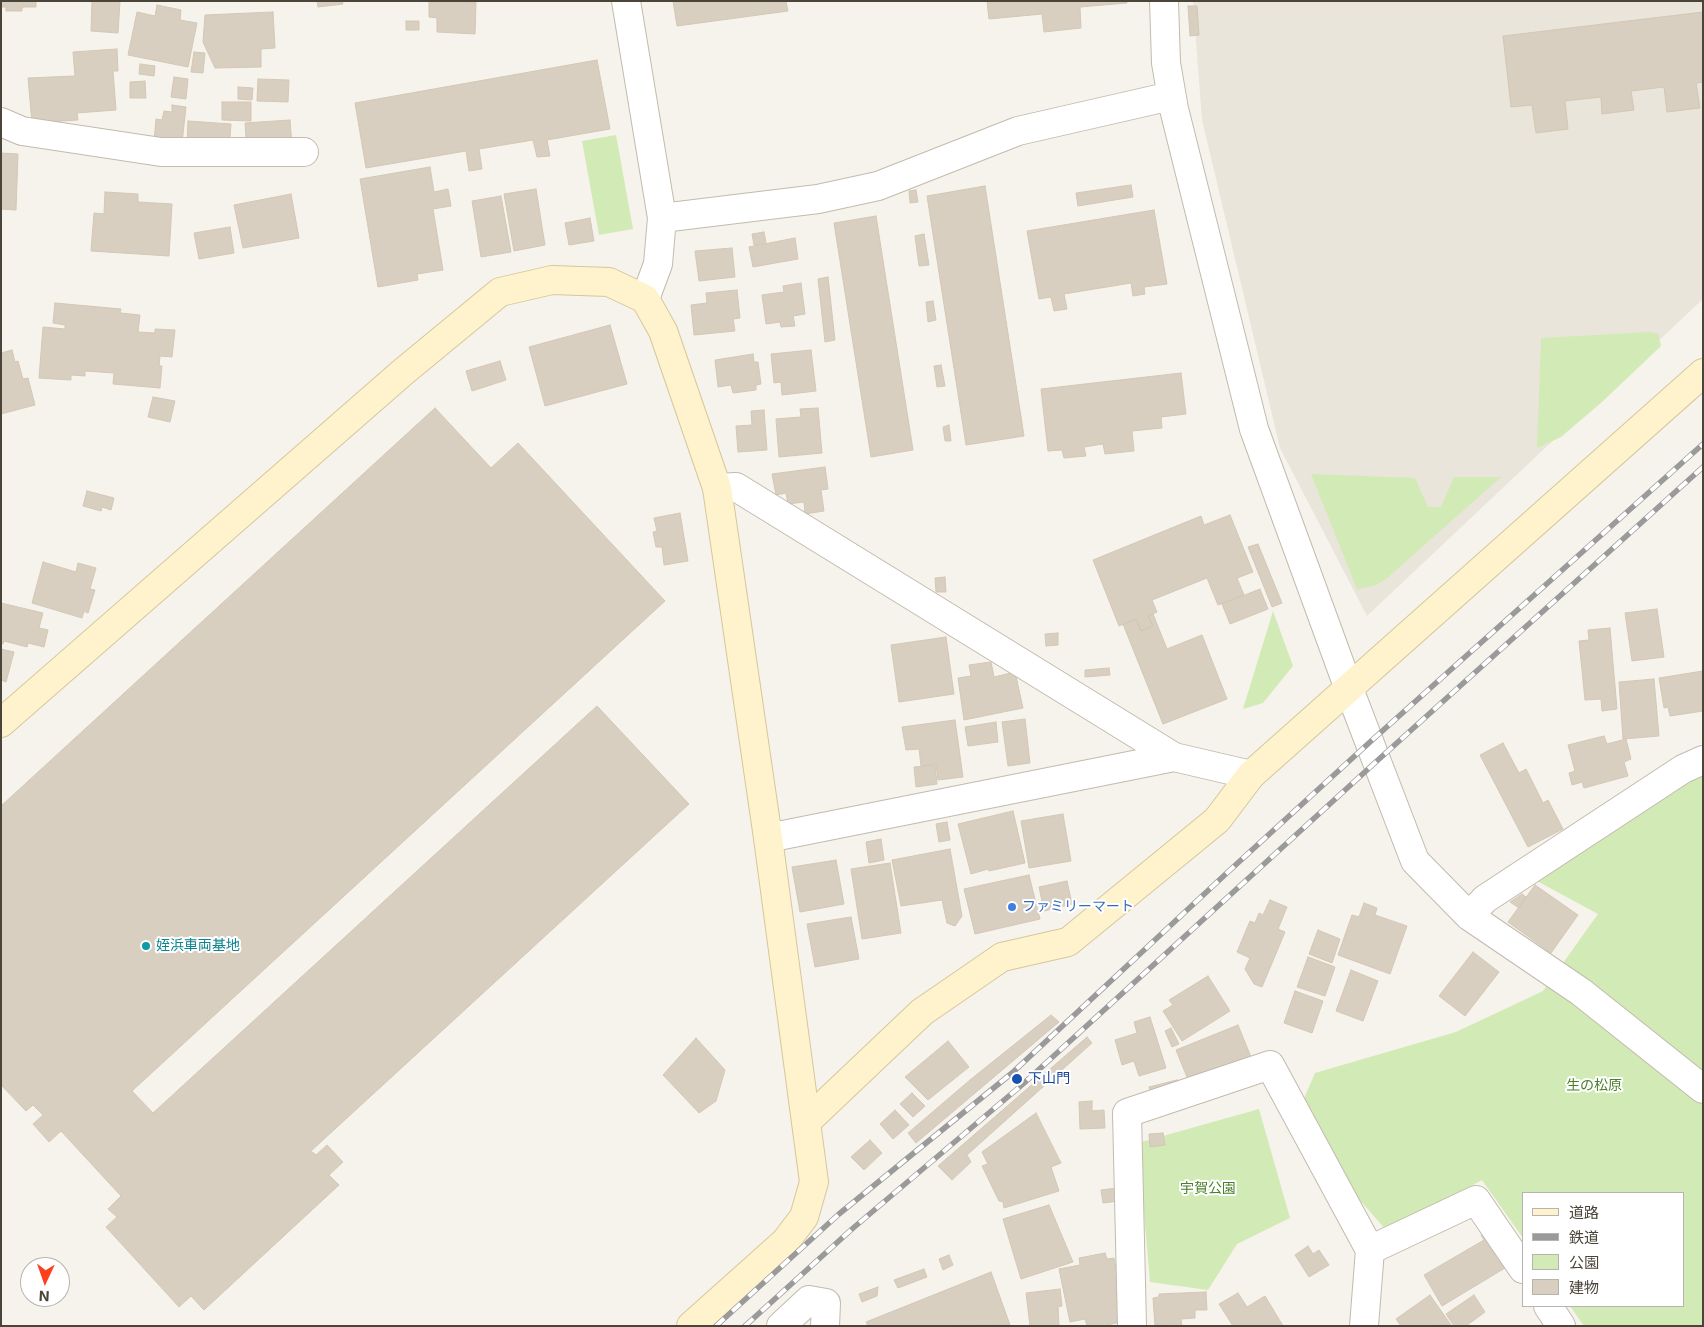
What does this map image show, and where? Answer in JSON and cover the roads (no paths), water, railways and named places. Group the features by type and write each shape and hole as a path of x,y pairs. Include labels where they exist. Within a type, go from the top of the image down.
{"street":[{"path":"626,1 662,218 658,264 645,299"},
{"path":"1164,1 1166,63 1171,96 1254,430 1349,689 1415,861 1469,916 1581,992 1703,1089"},
{"path":"662,218 818,199 878,186 1018,131 1171,96"},
{"path":"1,122 22,131 161,152 304,152"},
{"path":"1,723 403,372 500,292 552,280 609,282 645,299 663,330 717,488 768,838 814,1182 804,1217 785,1242 691,1326"},
{"path":"806,1122 922,1012 1002,957 1068,942 1217,820 1251,775 1703,374"},
{"path":"717,488 736,487 1174,757"},
{"path":"768,838 1174,757 1251,775"},
{"path":"1469,916 1485,898 1683,769 1703,760"},
{"path":"1132,1326 1128,1113 1270,1065 1370,1250 1364,1326"},
{"path":"1370,1250 1476,1200 1522,1268"},
{"path":"780,1326 809,1300 826,1303 825,1326"},
{"path":"1549,1307 1561,1326"}],"railway":[{"path":"716,1326 839,1214 1012,1073 1370,742 1703,444"},
{"path":"745,1326 852,1229 1023,1084 1703,467"}],"place":[{"name":"ファミリーマート","path":"1012,907"},
{"name":"姪浜車両基地","path":"146,946"},
{"name":"下山門","path":"1017,1079"}],"park label":[{"name":"生の松原","path":"1594,1086"},
{"name":"宇賀公園","path":"1208,1189"}]}
